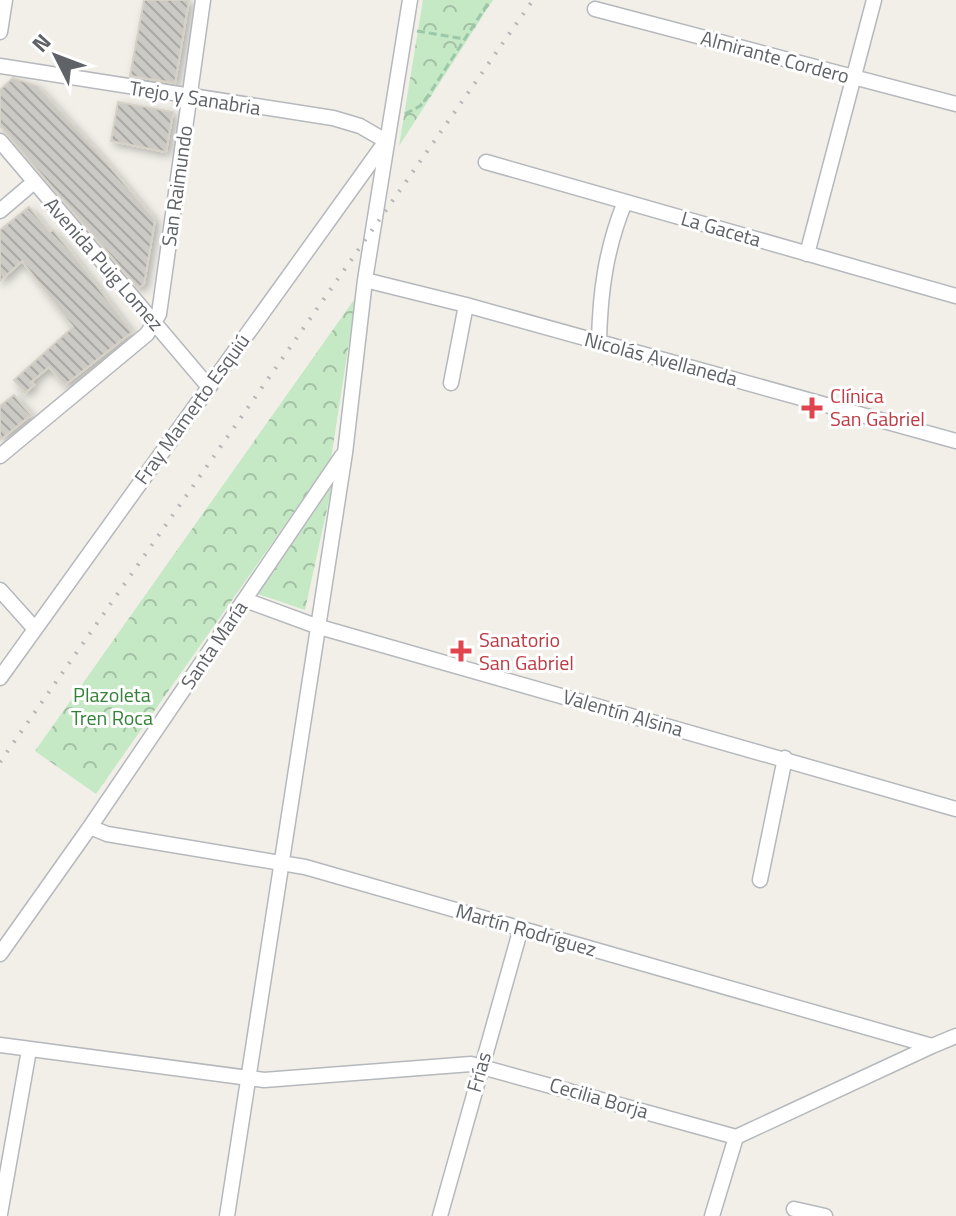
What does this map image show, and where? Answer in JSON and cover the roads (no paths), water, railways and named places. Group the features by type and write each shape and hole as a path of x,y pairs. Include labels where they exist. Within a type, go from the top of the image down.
{"street":[{"path":"0,32 5,0"},
{"name":"San Raimundo","path":"155,324 159,314 203,0"},
{"path":"227,1216 345,453 365,280 410,0"},
{"path":"807,254 874,0"},
{"name":"Almirante Cordero","path":"595,9 956,104"},
{"name":"Trejo y Sanabria","path":"0,66 333,118 360,126 386,141"},
{"name":"Avenida Puig Lomez","path":"0,141 208,386"},
{"name":"Fray Mamerto Esquiú","path":"0,678 386,141"},
{"name":"La Gaceta","path":"486,162 956,296"},
{"path":"0,211 34,182"},
{"path":"599,342 602,281 607,254 625,202"},
{"name":"Nicolás Avellaneda","path":"365,280 466,305 956,441"},
{"path":"451,383 466,305"},
{"path":"0,456 147,334 155,324"},
{"name":"Santa María","path":"0,954 345,453"},
{"path":"0,590 35,629"},
{"name":"Valentín Alsina","path":"245,600 316,626 956,809"},
{"path":"760,880 785,758"},
{"name":"Martín Rodríguez","path":"90,827 107,834 281,861 932,1046"},
{"name":"Frías","path":"440,1216 521,928"},
{"path":"712,1216 736,1137 956,1036"},
{"name":"Cecilia Borja","path":"0,1045 264,1080 461,1063 481,1065 736,1137"},
{"path":"0,1214 29,1050"},
{"path":"794,1209 825,1216"}],"railway":[{"path":"0,762 533,0"}],"place":[{"name":"Clínica San Gabriel","path":"812,408"},
{"name":"Sanatorio San Gabriel","path":"461,651"}],"park label":[{"name":"Plazoleta Tren Roca","path":"112,706"}]}
